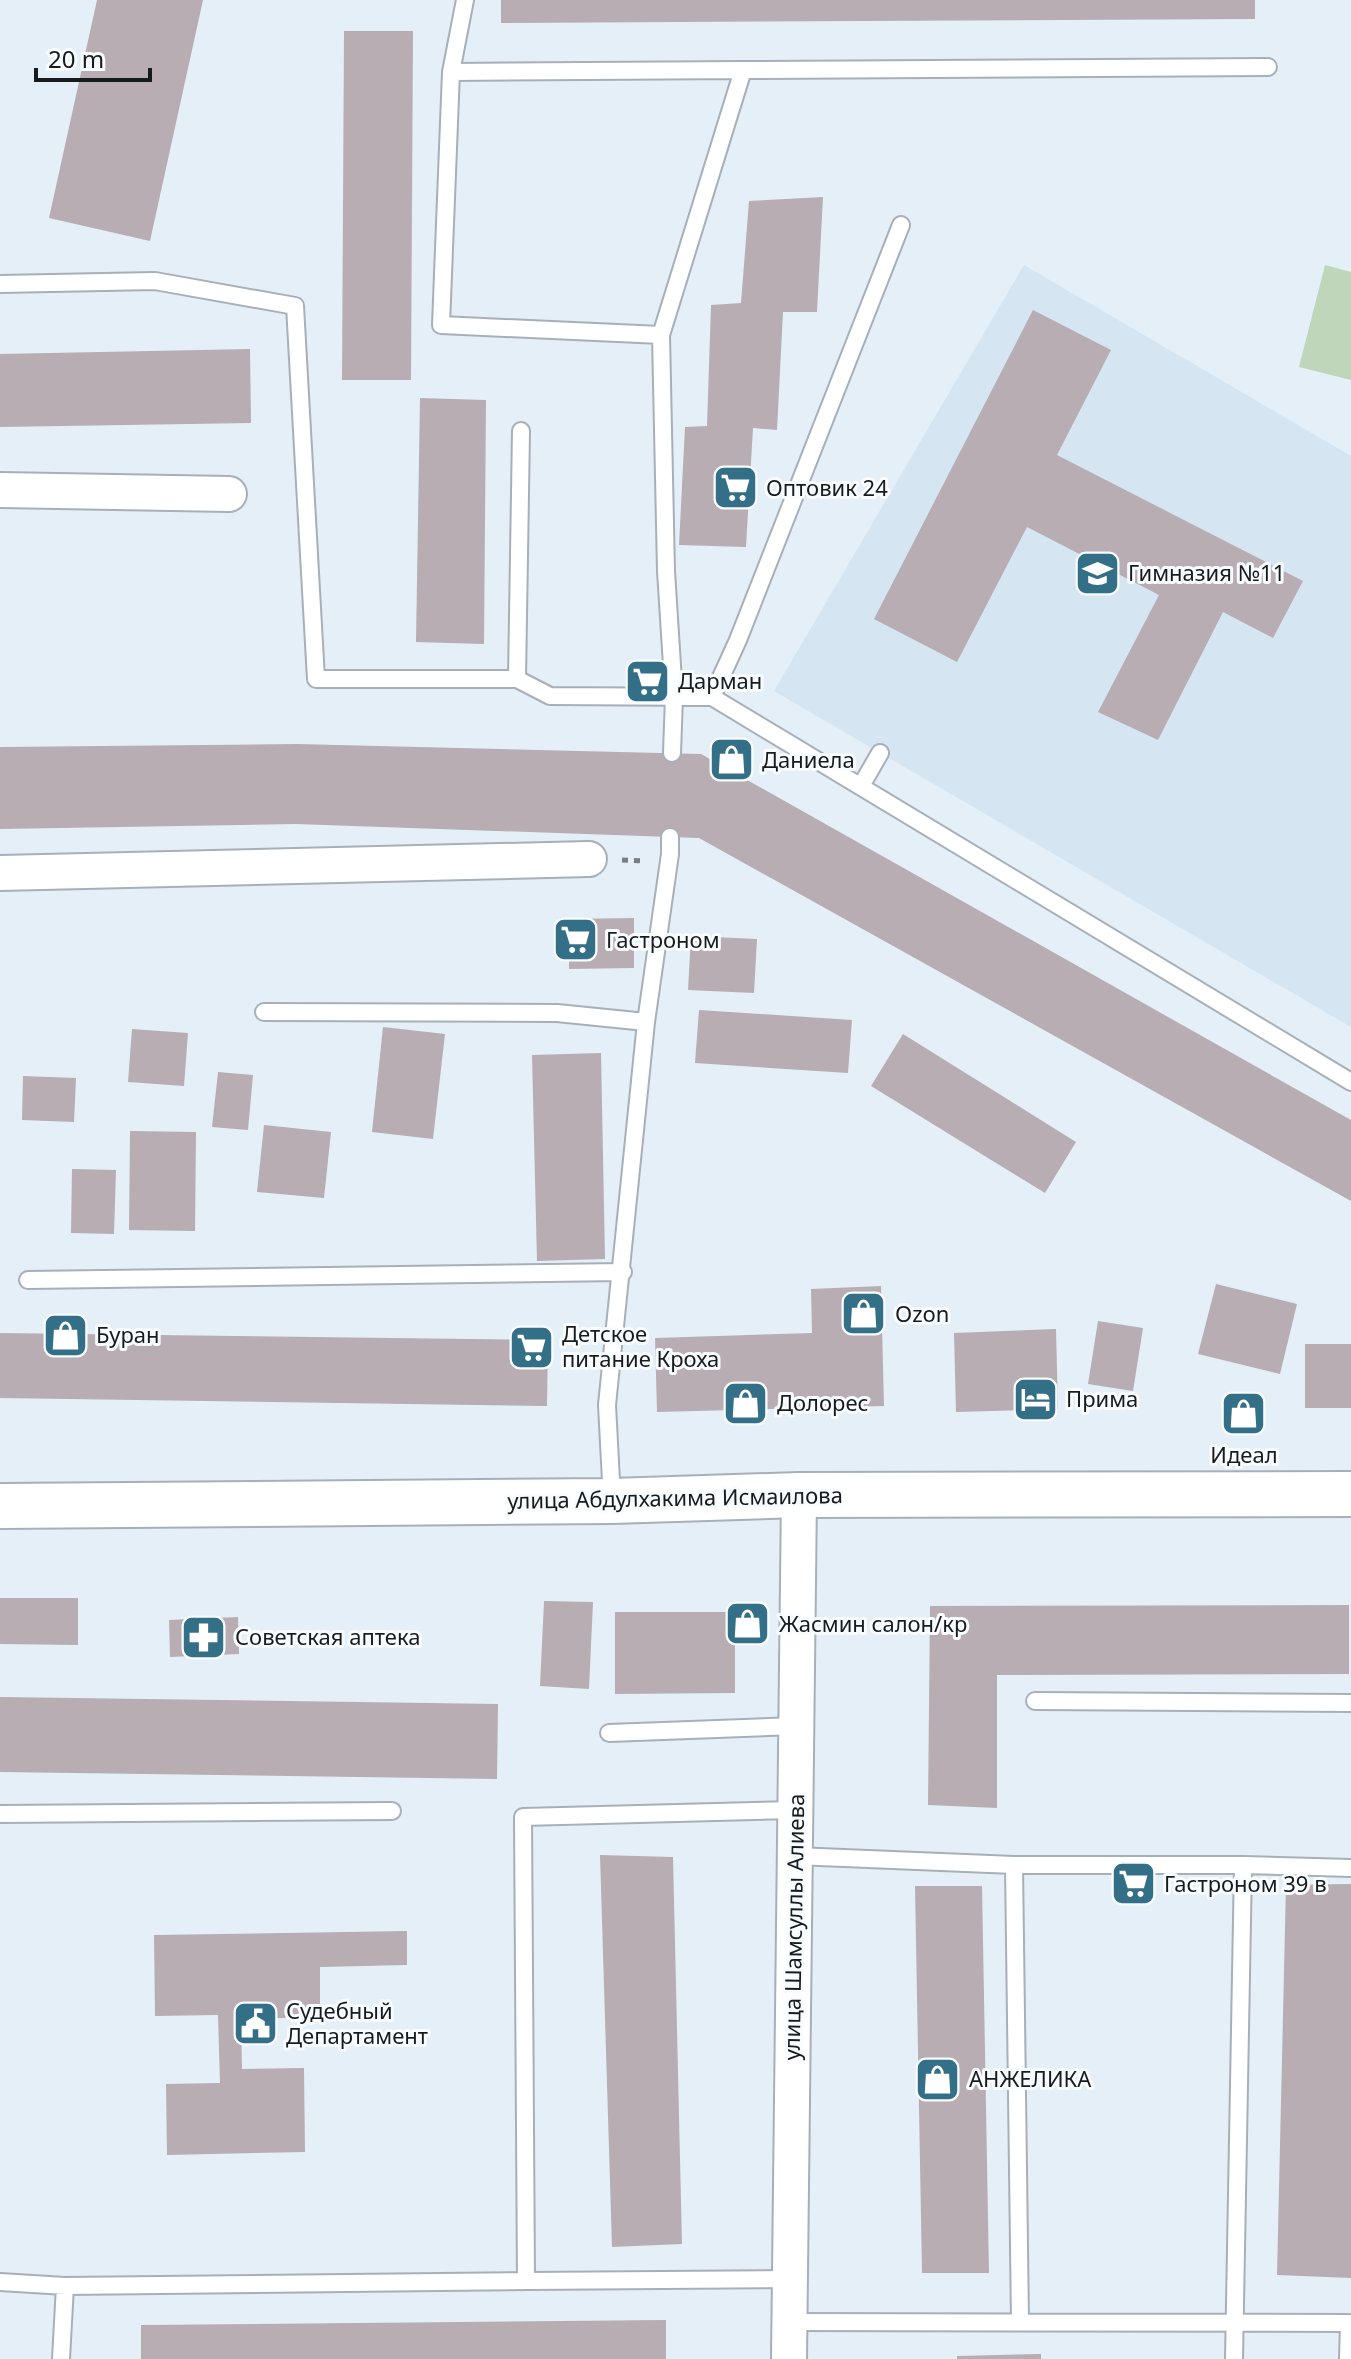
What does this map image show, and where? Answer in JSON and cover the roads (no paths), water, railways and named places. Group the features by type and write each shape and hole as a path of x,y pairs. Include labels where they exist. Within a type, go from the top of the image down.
{"main road":[{"name":"улица Абдулхакима Исмаилова","path":"0,1506 612,1501 799,1495 1351,1494"}],"street":[{"path":"0,490 229,494"},
{"path":"0,873 589,859"},
{"name":"улица Шамсуллы Алиева","path":"789,2359 799,1495"}],"lane":[{"path":"465,0 451,72 441,325 661,335"},
{"path":"451,72 1268,67"},
{"path":"672,753 674,697 666,571 661,335 743,70"},
{"path":"712,697 738,640 901,225"},
{"path":"0,284 155,281 295,306 316,679 517,679 550,696 712,697 1351,1082"},
{"path":"517,679 521,431"},
{"path":"861,786 880,753"},
{"path":"612,1501 607,1405 623,1272 646,1022 670,837"},
{"path":"264,1012 557,1013 646,1022"},
{"path":"28,1280 623,1272"},
{"path":"1035,1701 1351,1703"},
{"path":"609,1733 796,1726"},
{"path":"526,2281 523,1817 795,1810"},
{"path":"0,1814 392,1811"},
{"path":"795,1856 1014,1865 1351,1868"},
{"path":"1014,1865 1020,2322"},
{"path":"1234,2359 1243,1865"},
{"path":"0,2282 65,2286 790,2279"},
{"path":"61,2359 65,2286"},
{"path":"790,2322 1349,2323 1348,2359"}],"place":[{"name":"Оптовик 24","path":"735,488"},
{"name":"Гимназия №11","path":"1097,573"},
{"name":"Дарман","path":"647,681"},
{"name":"Даниела","path":"731,760"},
{"name":"Гастроном","path":"575,940"},
{"name":"Ozon","path":"864,1314"},
{"name":"Буран","path":"65,1335"},
{"name":"Детское питание Кроха","path":"531,1347"},
{"name":"Прима","path":"1035,1399"},
{"name":"Долорес","path":"746,1403"},
{"name":"Идеал","path":"1244,1414"},
{"name":"Жасмин салон/кр","path":"748,1624"},
{"name":"Советская аптека","path":"204,1637"},
{"name":"Гастроном 39 в","path":"1133,1884"},
{"name":"Судебный Департамент","path":"255,2024"},
{"name":"АНЖЕЛИКА","path":"938,2079"}]}
